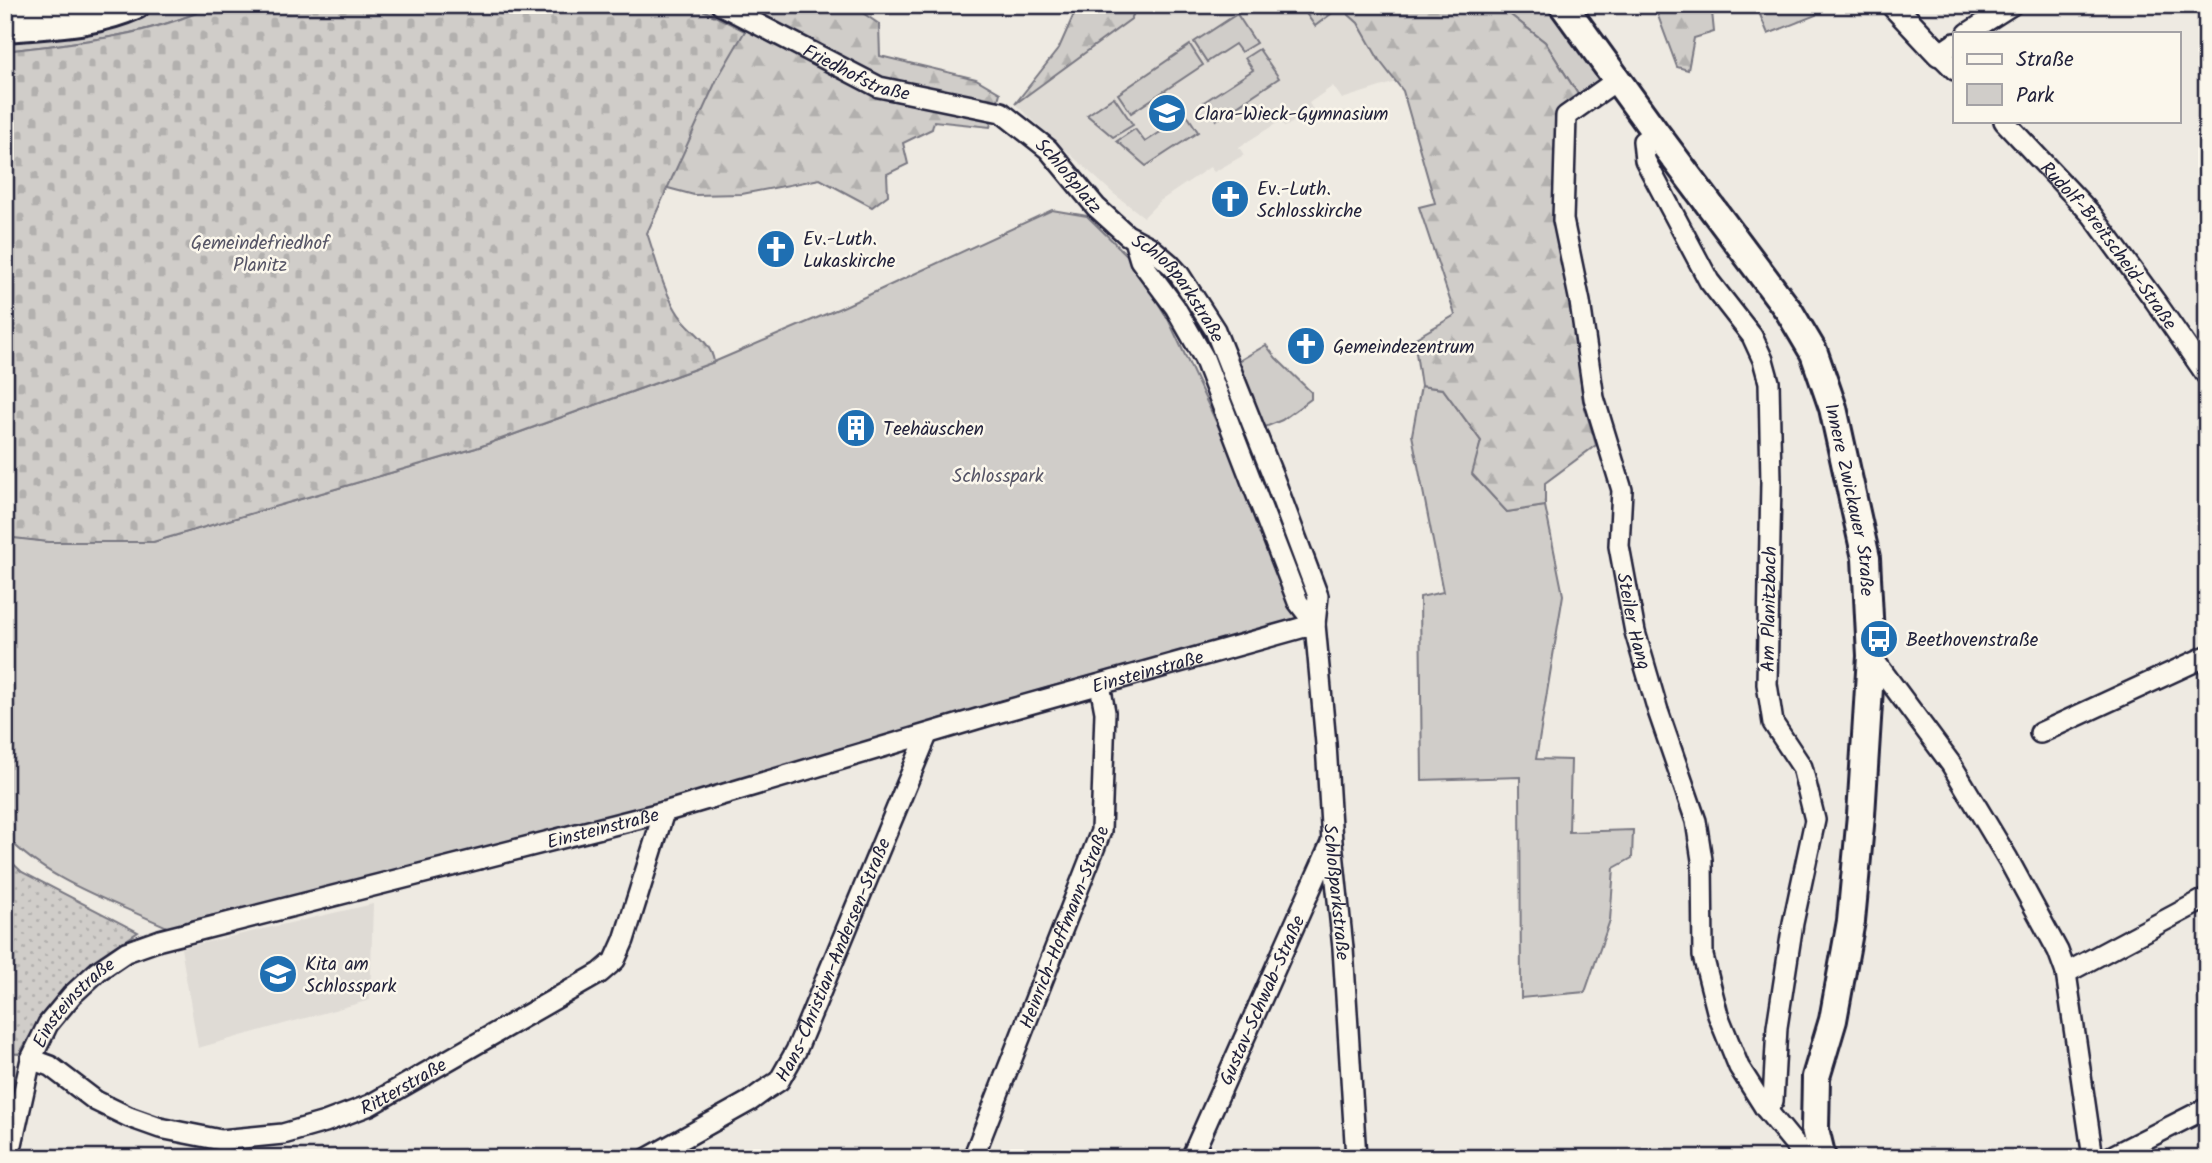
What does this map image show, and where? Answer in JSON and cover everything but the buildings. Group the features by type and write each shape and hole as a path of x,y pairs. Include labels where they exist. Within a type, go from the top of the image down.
{"main road":[{"path":"5,10 50,5"},
{"path":"5,28 88,21 117,14 136,5"},
{"name":"Innere Zwickauer Straße","path":"1563,5 1788,311 1814,352 1833,408 1866,558 1871,656 1851,921 1833,1020 1816,1077 1815,1129 1822,1158"}],"street":[{"name":"Friedhofstraße","path":"721,5 879,87 1002,112"},
{"path":"1893,5 1950,55"},
{"path":"1970,32 2012,5"},
{"name":"Steiler Hang","path":"1617,80 1566,116 1563,220 1580,302 1594,398 1622,490 1619,546 1635,632 1696,821 1702,860 1703,956 1718,1015 1740,1067 1765,1108 1806,1158"},
{"name":"Schloßplatz","path":"1002,112 1048,149 1096,207 1134,240"},
{"name":"Rudolf-Breitscheid-Straße","path":"2005,122 2092,215 2207,376"},
{"name":"Am Planitzbach","path":"1655,132 1643,141 1645,160 1709,281 1752,336 1763,360 1769,383 1771,482 1766,684 1773,723 1802,767 1815,820 1793,923 1777,1027 1773,1101 1765,1108"},
{"name":"Schloßparkstraße","path":"1134,240 1150,247 1179,274 1215,330 1318,596 1315,624 1343,948 1356,1158"},
{"name":"Einsteinstraße","path":"9,1158 31,1059 48,1024 72,995 98,971 126,952 160,940 664,812 997,713 1315,624"},
{"path":"1871,656 1951,764 2008,859 2058,951 2066,973 2093,1158"},
{"path":"2040,733 2207,656"},
{"name":"Heinrich-Hoffmann-Straße","path":"973,1158 1101,831 1105,712 1100,685"},
{"name":"Hans-Christian-Andersen-Straße","path":"648,1158 750,1101 779,1081 796,1051 927,735"},
{"name":"Ritterstraße","path":"31,1059 50,1066 96,1101 160,1128 221,1140 283,1134 326,1122 359,1109 600,973 615,960 624,940 664,812"},
{"name":"Gustav-Schwab-Straße","path":"1191,1158 1332,842"},
{"path":"2066,973 2201,901"},
{"path":"2108,1158 2207,1108"}],"shaded area":[{"name":"Clara-Wieck-Gymnasium","path":"1138,5 1338,5 1358,23 1379,60 1396,82 1342,99 1333,86 1309,103 1313,110 1285,127 1280,121 1239,147 1244,155 1214,172 1210,167 1160,201 1144,217 1114,194 1015,104 1131,19"},
{"name":"Kita am Schlosspark","path":"373,904 370,1000 198,1048 181,948"}],"green space":[{"path":"5,5 215,5 190,16 112,37 5,51"},
{"name":"Gemeindefriedhof Planitz","path":"215,5 693,5 745,31 717,79 647,233 671,301 680,317 708,347 714,362 476,448 153,542 49,542 5,537 5,51 112,37 190,16"},
{"path":"281,5 710,5 749,24 764,5 851,5 879,24 880,56 976,79 1000,93 990,127 934,121 932,129 903,143 908,164 887,174 888,195 872,207 820,179 742,194 694,195 668,188 653,177"},
{"path":"1078,5 1138,5 1131,19 1015,104 1059,48"},
{"path":"1300,5 1337,5 1340,7 1315,26"},
{"path":"1338,5 1498,5 1545,42 1579,96 1560,107 1562,217 1583,401 1596,445 1545,483 1545,506 1507,512 1472,474 1481,441 1443,389 1421,386 1414,339 1455,315 1419,207 1435,203 1403,91 1379,60 1358,23"},
{"path":"1498,5 1552,5 1603,82 1579,96 1545,42"},
{"path":"1654,5 1716,5 1712,12 1714,32 1694,38 1688,70 1677,67"},
{"path":"1756,5 1813,5 1816,15 1768,34"},
{"path":"1237,14 1256,43 1241,52 1235,44 1207,62 1194,42"},
{"path":"1190,45 1203,65 1131,113 1118,94"},
{"path":"1259,49 1279,78 1216,120 1204,102 1253,70 1245,58"},
{"path":"1114,97 1133,125 1113,137 1087,115"},
{"path":"1187,115 1198,132 1146,166 1117,141 1135,129 1145,142"},
{"name":"Schlosspark","path":"1052,210 1087,216 1130,258 1142,276 1169,321 1250,494 1299,620 1057,685 666,802 169,928 60,878 22,851 5,835 5,553 13,537 49,542 153,542 476,448 714,362 845,306"},
{"path":"1266,345 1311,392 1311,399 1282,420 1263,428 1234,364"},
{"path":"1421,386 1443,389 1481,441 1473,475 1507,512 1545,506 1563,595 1536,759 1571,760 1569,832 1633,830 1632,858 1614,868 1610,920 1585,992 1521,998 1520,777 1422,780 1420,597 1443,592 1412,435"},
{"path":"5,856 22,872 138,932 96,961 46,1010 19,1054 5,1053"}],"place":[{"name":"Clara-Wieck-Gymnasium","path":"1167,113"},
{"name":"Ev.-Luth. Schlosskirche","path":"1230,199"},
{"name":"Ev.-Luth. Lukaskirche","path":"776,249"},
{"name":"Gemeindezentrum","path":"1306,346"},
{"name":"Teehäuschen","path":"856,428"},
{"name":"Beethovenstraße","path":"1879,639"},
{"name":"Kita am Schlosspark","path":"278,974"}]}
